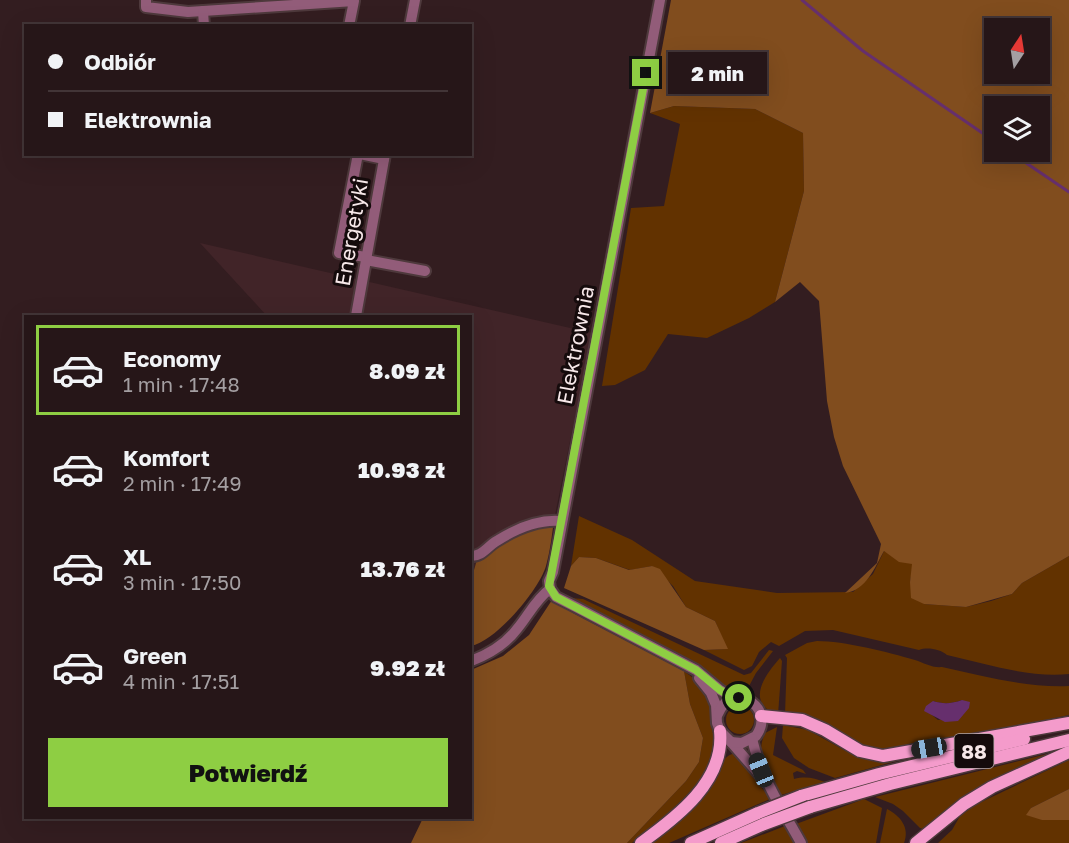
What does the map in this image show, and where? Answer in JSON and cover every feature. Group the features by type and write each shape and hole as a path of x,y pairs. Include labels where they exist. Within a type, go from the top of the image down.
{"main road":[{"path":"761,716 802,720 825,730 860,751 883,756 1069,725"},
{"path":"641,843 692,800 708,781 718,758 721,744 718,725"},
{"name":"88","path":"691,843 761,819 810,807 879,774 1069,725"},
{"name":"88","path":"721,843 801,796 891,784 1069,740"},
{"path":"916,843 964,804 992,787 1069,752"}],"street":[{"path":"146,0 146,7 188,12 354,1 349,24"},
{"path":"410,24 415,0"},
{"name":"Elektrownia","path":"550,589 549,581 553,572 660,0"},
{"path":"203,11 204,24"},
{"path":"359,156 339,253 425,271"},
{"name":"Energetyki","path":"356,315 384,157"},
{"path":"472,556 478,556 518,530 543,520 561,521"},
{"path":"472,662 507,641 538,600 550,589 556,597 696,670 720,690 734,698 748,700 754,704 761,716 759,731 752,739 742,743 731,742"},
{"path":"683,664 711,693 716,705 718,725 766,782"},
{"path":"718,725 722,706 734,698"},
{"path":"752,739 756,758 766,782 801,843"}],"shaded area":[{"path":"671,0 1069,0 1069,556 1022,583 1012,594 966,607 924,604 911,598 912,564 899,562 884,551 873,571 864,583 859,588 845,593 877,563 881,544 843,466 834,437 827,401 819,301 800,282 775,302 804,191 803,133 755,109 674,106 650,113"},
{"path":"674,106 755,109 803,133 804,191 775,302 749,318 707,338 668,334 645,370 615,385 602,386 631,208 664,206 680,124 650,113"},
{"path":"200,243 592,333 554,520 478,556 472,571 472,315 266,315"},
{"path":"579,516 632,540 695,581 777,593 853,592 873,574 884,551 913,564 910,582 924,604 966,607 1012,594 1022,583 1069,556 1069,674 1038,674 1008,669 947,655 933,649 919,650 833,630 805,631 779,646 771,642 759,652 752,666 744,670 704,650 727,649 715,621 686,607 673,586 652,566 630,570 596,558 579,557 571,566"},
{"path":"554,520 546,566 535,588 504,625 492,635 472,646 472,571 478,556 495,543"},
{"path":"579,557 596,558 629,570 652,566 660,569 686,607 715,621 728,649 704,650 564,588 571,566"},
{"path":"570,598 583,599 744,675 751,673 769,650 773,651 748,688 740,692 730,691 694,664"},
{"path":"552,600 684,671 690,704 703,738 699,762 686,781 627,843 411,843 423,819 472,819 472,670 503,656 529,635"},
{"path":"828,641 853,645 879,650 931,666 1005,681 1069,686 1069,715 999,730 881,749 861,746 785,714 787,658 785,655 807,643","holes":["962,700 965,711 963,715 938,720 932,715 933,701 947,703"]},
{"path":"780,658 782,661 778,715 762,704 760,696 768,673"},
{"path":"684,671 702,686 708,695 715,747 710,762 693,788 632,843 627,843 686,781 699,762 703,738 690,704"},
{"path":"962,700 970,702 969,708 958,721 945,722 924,711 926,706 933,701 947,703"},
{"path":"740,706 750,710 754,720 750,730 740,734 730,730 726,720 730,710"},
{"path":"783,725 808,730 844,750 868,759 918,755 835,778 809,768 794,758 782,738"},
{"path":"777,727 773,755 803,770 806,774 797,771 793,773 794,779 810,778 825,782 781,795 764,766 761,750 765,733"},
{"path":"737,753 770,799 669,843 653,843 698,803 711,788 726,758"},
{"path":"1047,754 1043,760 949,809 923,829 893,804 875,797"},
{"path":"1069,760 1069,789 1031,808 1042,820 1069,820 1069,843 938,843 952,830 960,816 975,805"},
{"path":"1069,789 1069,820 1042,820 1026,815 1031,808"},
{"path":"864,799 882,808 876,843 807,843 796,824"},
{"path":"887,809 896,815 905,827 904,843 880,843"},
{"path":"785,826 795,843 741,843"}],"waterway":[{"path":"802,0 863,51 984,134"},
{"path":"1025,162 1069,192"}],"route":[{"path":"646,73 549,586 556,597 696,670 720,690 734,698 739,698"}]}
